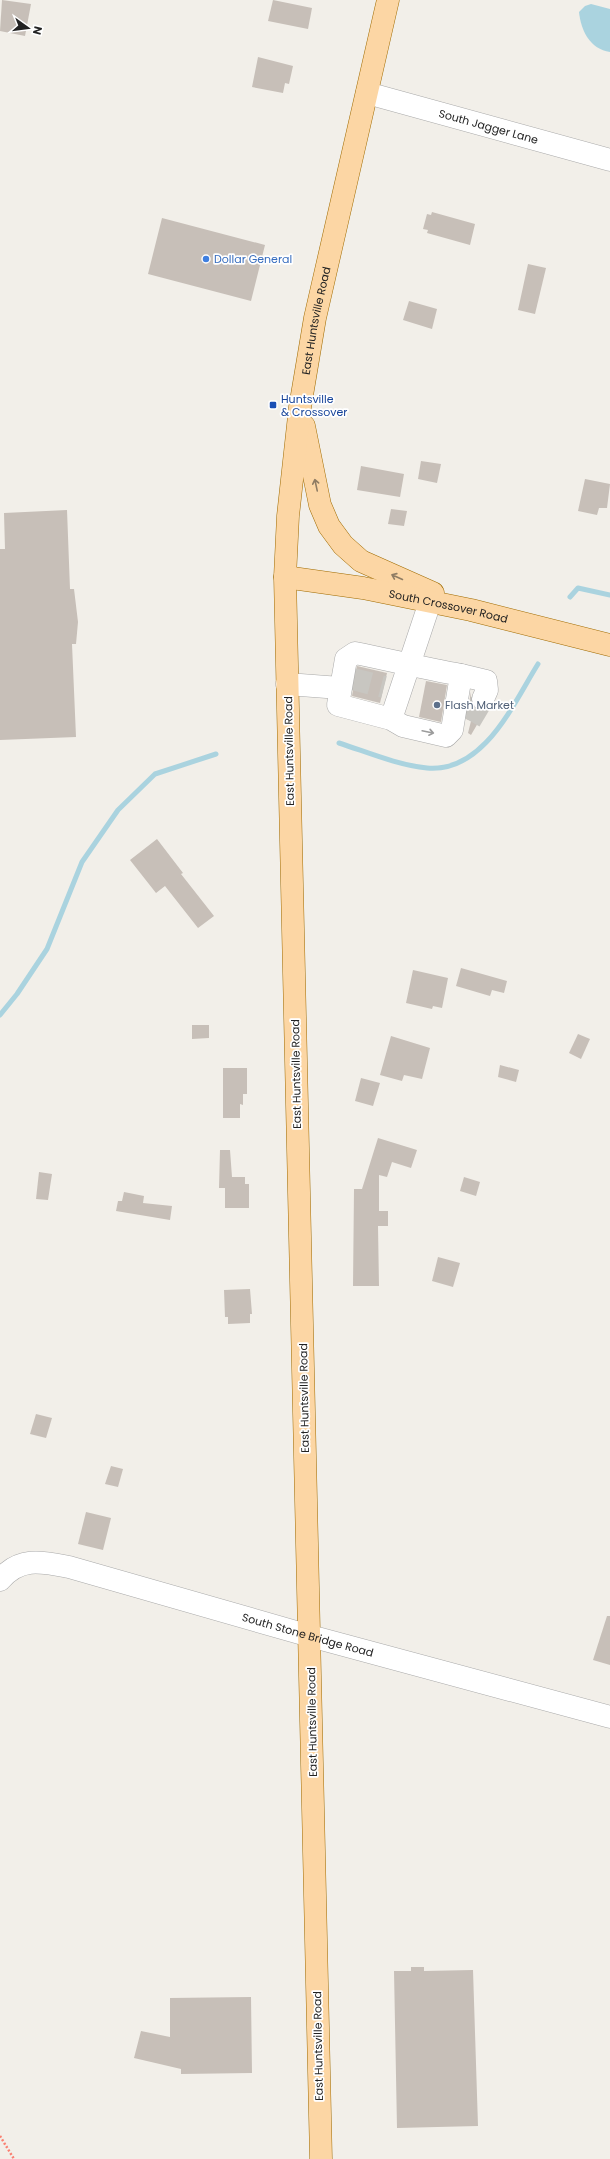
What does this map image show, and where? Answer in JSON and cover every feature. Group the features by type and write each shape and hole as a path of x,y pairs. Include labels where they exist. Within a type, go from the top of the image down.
{"main road":[{"name":"East Huntsville Road","path":"321,2159 285,577 288,516 300,407 315,318 388,0"},
{"path":"300,407 320,505 329,526 343,545 361,561 471,610"},
{"name":"South Crossover Road","path":"285,577 363,588 471,610 610,645"}],"street":[{"name":"South Jagger Lane","path":"367,92 610,160"},
{"path":"391,719 392,689 409,664 430,602"},
{"path":"461,675 461,725 446,736 402,726 391,719 338,705 344,681 346,659 355,653 461,675 486,681 487,690 483,698"},
{"path":"287,684 344,681"},
{"name":"South Stone Bridge Road","path":"3,1576 26,1562 46,1563 69,1568 310,1636 610,1717"}],"path":[{"path":"0,2136 14,2159"}],"water":[{"path":"591,4 610,9 610,52 597,47 584,32 579,12 585,6"}],"building":[{"path":"2,0 31,4 25,36 0,31"},
{"path":"273,0 312,8 308,29 268,21"},
{"path":"258,57 293,66 289,84 285,83 283,93 252,87"},
{"path":"432,212 475,224 470,245 427,233 428,230 423,229 427,214 431,215"},
{"name":"Dollar General","path":"162,218 265,245 251,301 148,274"},
{"path":"528,264 546,268 535,314 518,310"},
{"path":"409,301 437,309 432,329 403,320"},
{"path":"421,461 441,464 437,483 418,479"},
{"path":"361,466 404,474 400,497 357,490"},
{"path":"585,479 610,484 607,508 599,508 597,515 578,511"},
{"path":"391,509 407,511 404,526 388,524"},
{"path":"67,510 70,589 74,589 78,622 76,644 72,644 76,737 0,740 0,549 5,549 4,513"},
{"path":"357,666 387,673 380,703 352,696"},
{"name":"Flash Market","path":"426,681 447,685 441,722 419,717"},
{"path":"471,692 473,707 478,711 485,711 471,735 468,733 471,721 466,719"},
{"path":"157,839 183,873 181,874 214,916 198,928 165,886 156,893 130,860"},
{"path":"461,968 507,981 504,993 492,990 490,996 456,986"},
{"path":"413,970 448,978 442,1008 433,1006 432,1009 406,1003"},
{"path":"192,1025 209,1025 209,1038 192,1039"},
{"path":"578,1034 590,1039 581,1059 569,1053"},
{"path":"391,1036 430,1048 422,1079 404,1075 402,1081 380,1075"},
{"path":"500,1065 519,1070 516,1082 498,1077"},
{"path":"223,1068 247,1068 247,1094 243,1094 243,1105 240,1104 240,1118 223,1118"},
{"path":"361,1078 380,1083 373,1106 355,1101"},
{"path":"378,1138 417,1150 411,1168 392,1162 387,1177 379,1175 379,1211 388,1211 388,1226 378,1226 379,1286 353,1286 354,1189 362,1189"},
{"path":"220,1150 230,1150 232,1177 245,1177 245,1184 249,1184 249,1208 225,1208 225,1188 219,1188"},
{"path":"39,1172 52,1174 48,1200 36,1199"},
{"path":"464,1177 480,1182 476,1196 460,1191"},
{"path":"124,1192 144,1196 143,1203 172,1206 170,1220 116,1211 118,1201 122,1201"},
{"path":"438,1257 460,1263 453,1287 432,1281"},
{"path":"250,1289 252,1314 250,1314 250,1323 228,1324 228,1317 225,1317 224,1290"},
{"path":"36,1414 52,1418 46,1438 30,1434"},
{"path":"111,1466 123,1469 118,1487 105,1484"},
{"path":"86,1512 111,1518 103,1550 78,1544"},
{"path":"607,1616 610,1616 610,1665 593,1660"},
{"path":"411,1967 424,1967 424,1971 473,1970 478,2126 397,2128 394,1971 411,1971"},
{"path":"251,1997 252,2073 181,2074 181,2069 134,2058 141,2031 170,2037 170,1998"}],"waterway":[{"path":"570,597 578,588 610,595"},
{"path":"339,743 382,758 405,764 427,768 447,767 465,759 481,748 507,716 538,664"},
{"path":"0,1015 17,994 47,949 82,862 118,810 155,774 216,754"}],"tunnel":[{"path":"349,678 384,687"},
{"path":"470,721 483,699"}],"place":[{"name":"Dollar General","path":"206,259"},
{"name":"Huntsville & Crossover","path":"273,405"},
{"name":"Flash Market","path":"437,705"}]}
